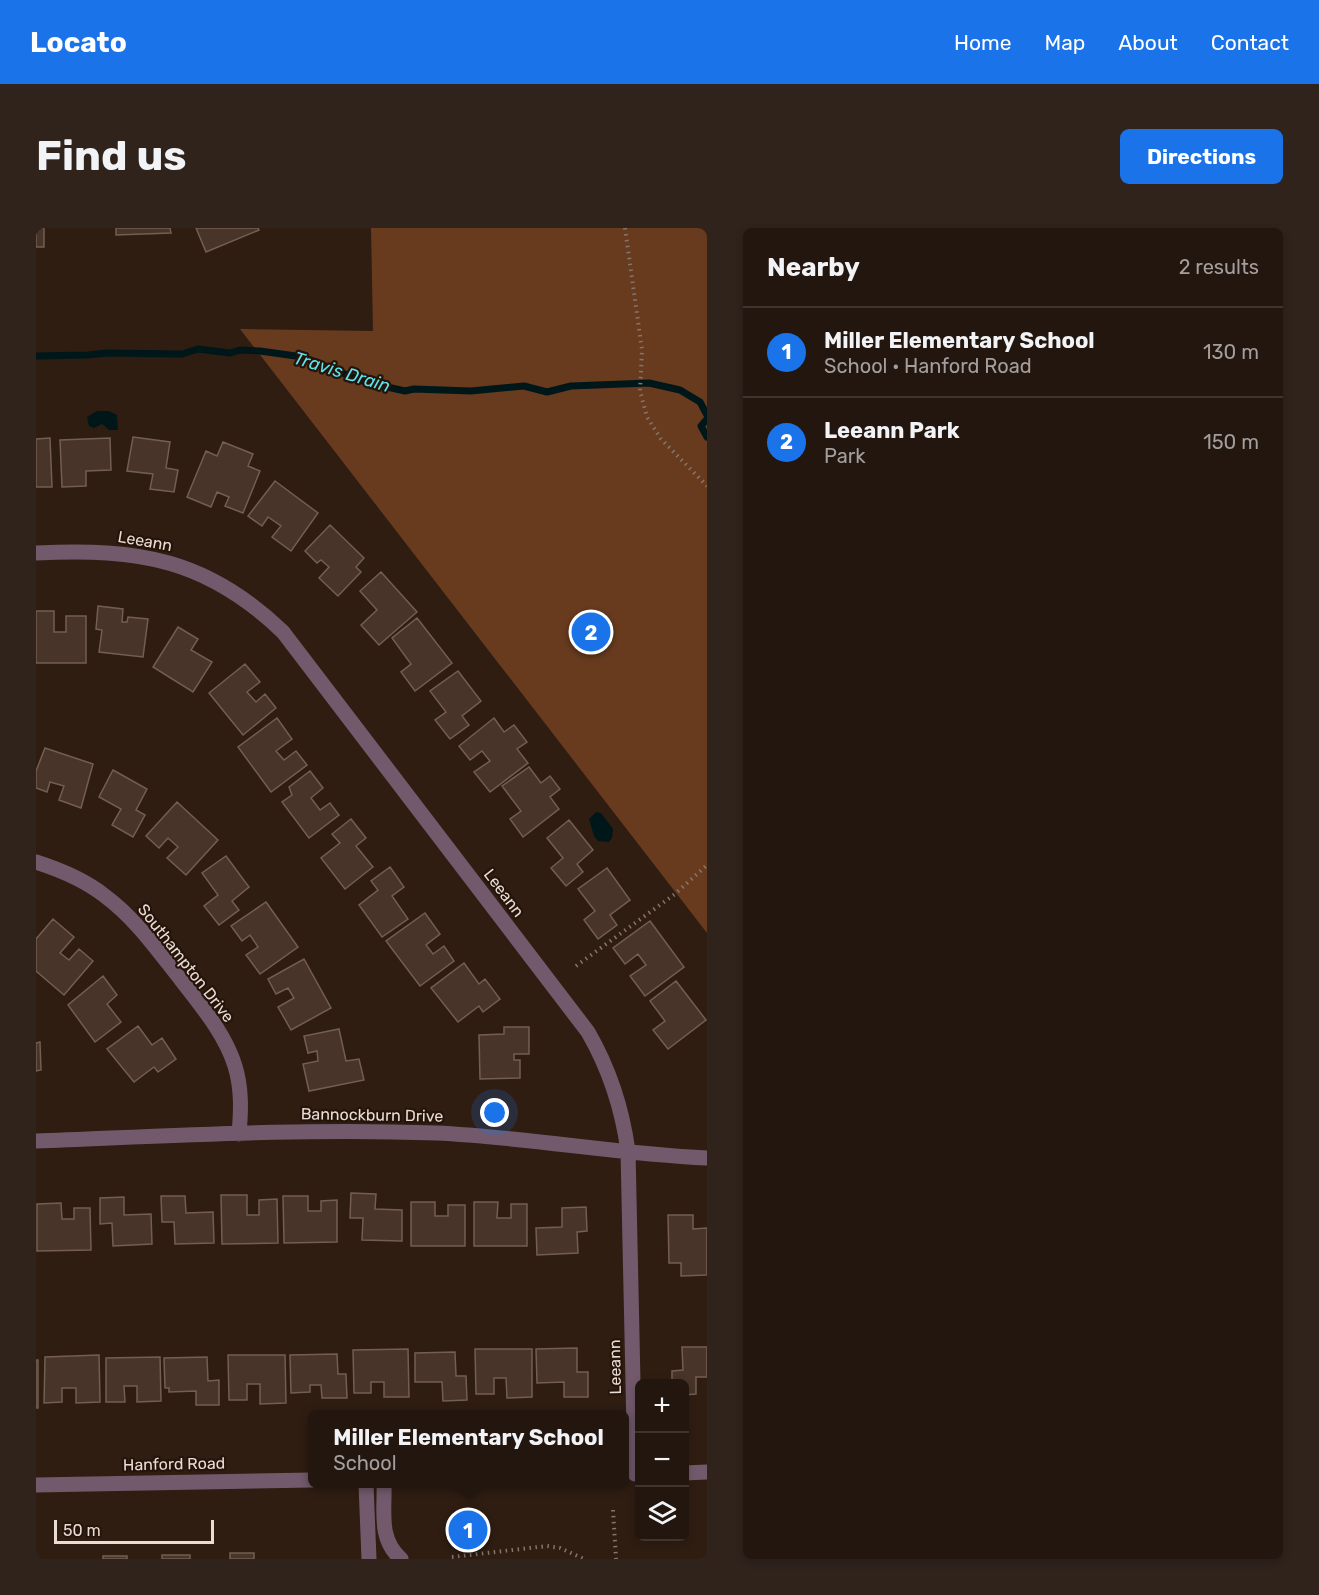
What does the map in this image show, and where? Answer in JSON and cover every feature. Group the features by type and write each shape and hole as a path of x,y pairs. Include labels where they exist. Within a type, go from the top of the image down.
{"street":[{"name":"Leeann","path":"36,553 102,552 164,561 198,572 226,586 259,609 284,632 588,1032 615,1086 628,1151 633,1474"},
{"name":"Southampton Drive","path":"36,862 78,878 104,894 121,909 147,936 207,1014 225,1043 235,1065 241,1096 239,1134"},
{"name":"Bannockburn Drive","path":"36,1141 239,1134 434,1133 514,1138 707,1158"},
{"path":"689,1473 707,1472"},
{"name":"Hanford Road","path":"36,1485 308,1480"},
{"path":"366,1488 369,1559"},
{"path":"384,1488 387,1541 401,1559"}],"path":[{"path":"625,228 642,350 640,392 647,417 661,439 707,486"},
{"path":"576,966 675,894 707,865"},
{"path":"614,1510 616,1559"},
{"path":"452,1557 547,1546 560,1548 584,1559"}],"shaded area":[{"path":"371,228 707,228 707,933 240,329 373,331"}],"water":[{"path":"97,411 109,411 117,415 118,430 109,430 102,424 94,428 89,426 87,417"},
{"path":"596,812 601,813 613,829 609,842 598,841 594,836 589,819"}],"building":[{"path":"36,228 44,228 44,247 36,247"},
{"path":"116,228 170,228 171,233 116,235"},
{"path":"196,228 258,228 259,230 206,252"},
{"path":"133,437 170,442 166,468 178,470 174,492 150,489 153,474 127,471"},
{"path":"50,438 52,487 36,487 36,439"},
{"path":"110,438 111,470 86,471 86,486 62,487 60,440"},
{"path":"223,442 253,454 248,466 260,471 243,513 225,506 229,497 217,492 211,507 187,497 206,451 217,456"},
{"path":"275,481 318,513 291,551 272,537 281,526 268,517 262,526 248,516"},
{"path":"330,525 364,558 356,567 361,572 338,596 319,578 329,567 321,560 317,563 305,551"},
{"path":"381,572 417,612 379,645 361,625 377,610 360,591"},
{"path":"98,606 123,609 122,622 127,622 128,617 148,619 143,657 99,652 102,630 96,629"},
{"path":"36,611 54,611 54,632 66,632 66,616 86,616 86,663 36,663"},
{"path":"417,618 452,663 415,691 401,672 411,664 392,638"},
{"path":"178,627 198,639 191,650 212,662 193,692 153,667"},
{"path":"245,664 260,682 247,692 256,702 265,694 276,708 243,735 209,693"},
{"path":"458,671 481,701 462,716 469,725 450,739 435,720 446,712 430,691"},
{"path":"277,718 292,739 276,751 284,760 296,751 307,765 271,792 238,747"},
{"path":"494,718 504,732 514,725 527,742 517,749 528,763 490,792 474,772 490,761 482,751 470,760 459,746"},
{"path":"45,748 93,764 81,808 59,800 64,786 50,782 47,792 36,788 36,771"},
{"path":"529,767 541,783 550,776 560,789 550,797 559,809 523,837 510,819 521,811 502,786"},
{"path":"113,770 147,789 136,810 145,815 133,837 112,825 121,809 99,797"},
{"path":"310,771 323,788 311,798 320,810 330,803 339,815 309,838 282,802 292,795 289,787"},
{"path":"177,802 218,840 186,875 167,858 178,847 168,838 159,848 146,836"},
{"path":"351,819 366,838 356,846 373,867 345,889 321,858 340,843 332,834"},
{"path":"569,820 593,850 577,864 583,872 566,886 551,868 563,858 547,838"},
{"path":"226,856 249,887 232,901 239,910 219,925 204,906 218,895 202,873"},
{"path":"390,867 404,887 392,896 408,919 382,937 359,905 378,890 371,881"},
{"path":"607,868 630,900 610,915 617,925 598,939 584,920 595,911 578,889"},
{"path":"266,902 298,947 260,974 246,955 258,947 250,935 242,941 231,926"},
{"path":"425,913 440,934 426,945 433,954 444,946 454,961 420,986 386,941"},
{"path":"53,919 74,937 60,953 69,960 79,949 93,961 64,995 36,971 36,939"},
{"path":"650,921 684,967 645,996 630,976 646,965 638,954 625,964 613,948"},
{"path":"304,959 331,1008 291,1030 278,1007 294,998 288,988 276,994 268,979"},
{"path":"464,963 479,984 485,979 500,999 483,1012 479,1006 458,1022 431,988"},
{"path":"103,976 117,995 107,1004 121,1022 95,1042 68,1005"},
{"path":"676,981 706,1020 668,1049 653,1030 665,1021 650,1001"},
{"path":"138,1026 152,1045 162,1038 176,1059 158,1072 154,1067 134,1082 107,1049"},
{"path":"504,1027 529,1027 529,1054 514,1054 514,1060 520,1060 520,1078 480,1079 479,1035 504,1034"},
{"path":"339,1029 346,1061 359,1059 364,1080 309,1091 303,1064 318,1061 317,1051 308,1053 304,1036"},
{"path":"40,1042 41,1070 36,1071 36,1043"},
{"path":"351,1193 376,1194 375,1209 402,1210 402,1241 362,1240 363,1218 350,1218"},
{"path":"221,1195 247,1195 247,1215 259,1215 259,1200 277,1199 278,1243 222,1244"},
{"path":"161,1196 185,1196 186,1213 213,1212 214,1243 175,1244 174,1222 162,1222"},
{"path":"283,1196 308,1196 308,1211 321,1211 321,1201 337,1200 337,1242 284,1243"},
{"path":"124,1197 124,1215 151,1214 152,1244 113,1246 112,1223 100,1224 100,1198"},
{"path":"411,1202 435,1202 435,1216 448,1216 448,1205 465,1205 465,1246 411,1246"},
{"path":"474,1202 498,1202 497,1218 511,1218 511,1204 527,1204 527,1246 474,1246"},
{"path":"61,1203 62,1219 74,1219 74,1208 90,1208 91,1250 37,1251 37,1204"},
{"path":"586,1207 587,1231 577,1232 578,1253 537,1255 536,1228 562,1227 562,1208"},
{"path":"668,1215 693,1215 693,1229 707,1228 707,1275 681,1276 681,1263 669,1263"},
{"path":"682,1347 707,1347 707,1377 696,1377 696,1394 689,1395 689,1379 672,1379 672,1371 683,1370"},
{"path":"577,1348 577,1372 588,1372 588,1397 564,1397 564,1382 537,1383 536,1349"},
{"path":"408,1349 409,1397 384,1397 384,1382 371,1382 371,1393 354,1393 353,1350"},
{"path":"475,1349 532,1349 532,1397 507,1398 506,1378 494,1378 494,1394 476,1394"},
{"path":"455,1352 456,1376 466,1376 467,1400 443,1401 442,1382 415,1382 415,1353"},
{"path":"337,1354 338,1374 346,1374 347,1398 322,1398 321,1385 310,1385 310,1392 291,1393 290,1355"},
{"path":"99,1355 100,1402 76,1403 76,1388 62,1388 62,1402 44,1403 45,1357"},
{"path":"228,1355 285,1355 286,1403 260,1404 260,1384 247,1384 247,1400 229,1400"},
{"path":"160,1357 161,1401 137,1402 137,1386 124,1386 125,1402 106,1402 106,1358"},
{"path":"207,1357 208,1381 219,1380 219,1405 196,1405 196,1391 169,1392 169,1388 165,1388 164,1358"},
{"path":"36,1360 38,1360 38,1408 36,1408"},
{"path":"230,1553 254,1553 254,1559 230,1559"},
{"path":"162,1555 190,1555 190,1559 162,1559"},
{"path":"103,1556 127,1556 127,1559 103,1559"}],"waterway":[{"name":"Travis Drain","path":"36,356 107,353 182,354 198,349 230,353 240,350 260,351 303,357 365,382 405,391 414,389 471,391 524,386 547,392 571,386 649,383 680,390 700,402 707,415"},
{"name":"Travis Drain","path":"707,419 701,426 707,437"}],"place":[{"name":"Leeann Park","path":"591,632"},
{"name":"Miller Elementary School","path":"468,1530"}]}
